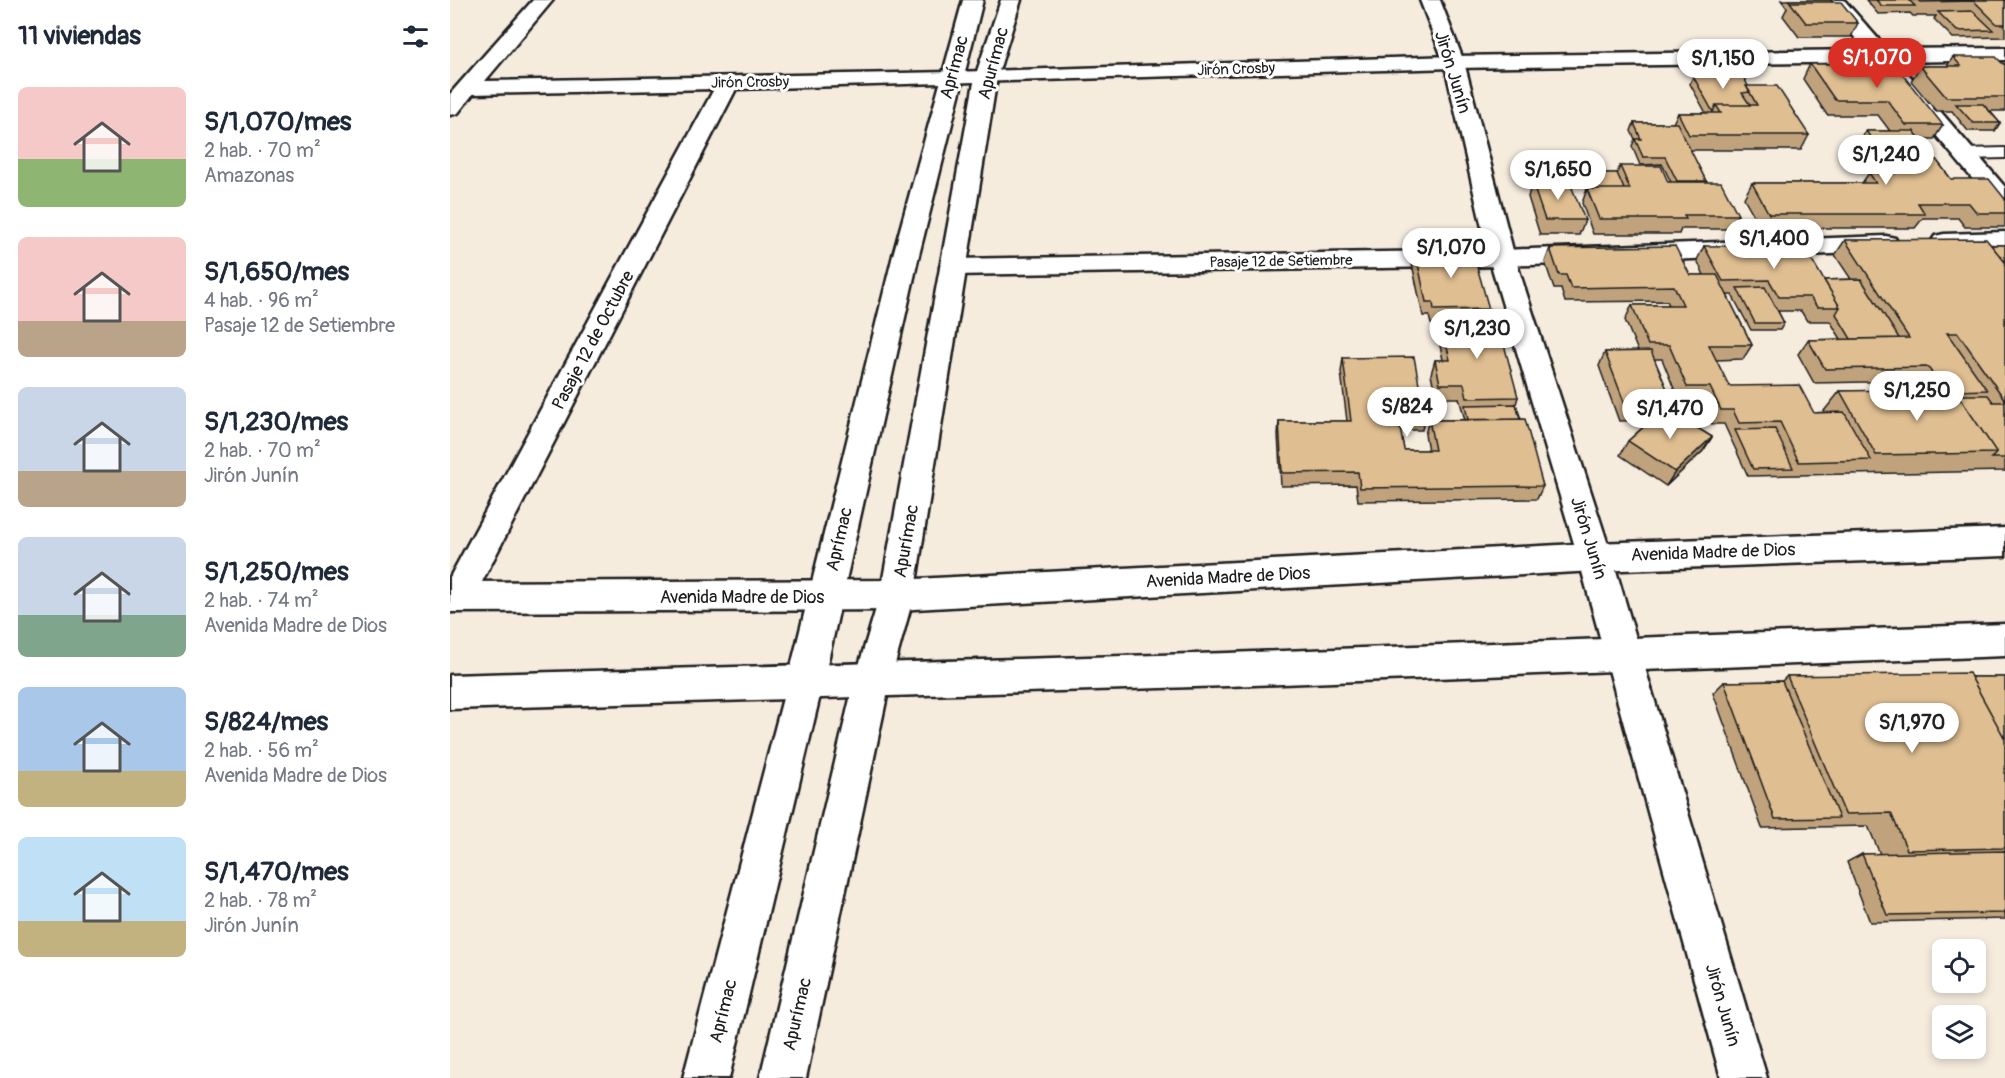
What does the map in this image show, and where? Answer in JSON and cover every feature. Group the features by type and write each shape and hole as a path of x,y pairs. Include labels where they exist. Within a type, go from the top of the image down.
{"street":[{"path":"450,108 543,0"},
{"name":"Aprímac","path":"706,1078 805,684 951,78 973,0"},
{"name":"Apurímac","path":"783,1078 872,682 897,594 986,77 1011,0"},
{"name":"Jirón Junín","path":"1430,0 1454,62 1502,258 1595,556 1744,1078"},
{"path":"1834,0 2005,202"},
{"name":"Jirón Crosby","path":"467,88 951,78 1454,62 2005,54"},
{"name":"Pasaje 12 de Octubre","path":"454,597 729,82"},
{"name":"Pasaje 12 de Setiembre","path":"953,267 1502,258 2005,240"},
{"name":"Avenida Madre de Dios","path":"454,597 825,597 1595,556 2005,542"},
{"path":"450,692 872,682 1623,656 2005,640"}],"lane":[{"path":"1965,154 2005,153"}],"building":[{"path":"1789,0 1831,0 1832,2 1790,2"},
{"path":"1876,0 1909,0 1915,6 1882,6"},
{"path":"1919,0 2005,0 2005,24 1997,24 1974,1 1921,2"},
{"path":"1790,2 1841,2 1858,23 1806,23"},
{"path":"1973,11 1993,30 1957,31 1938,12"},
{"path":"1953,57 1996,57 2005,64 2005,97 1946,97 1920,66 1961,66"},
{"path":"1810,64 1894,64 1943,125 1906,125 1887,100 1835,100"},
{"path":"1693,76 1743,76 1750,92 1742,93 1750,105 1716,105 1713,112"},
{"path":"1746,86 1777,86 1809,135 1689,135 1678,113 1721,113 1716,105 1757,105"},
{"path":"1956,104 1983,104 2000,123 1973,123"},
{"path":"1634,123 1677,123 1706,181 1677,181 1665,157 1643,157 1635,139 1641,139"},
{"path":"1866,131 1914,131 1951,179 1989,179 2005,199 2005,213 1977,213 1969,203 1918,203 1925,214 1769,214 1752,183 1876,183 1869,173 1896,173"},
{"path":"1620,166 1661,166 1668,182 1721,182 1738,215 1684,215 1686,219 1599,219 1587,189 1630,189"},
{"path":"1586,173 1617,173 1624,189 1592,189"},
{"path":"1532,182 1570,183 1585,220 1545,220"},
{"path":"1986,239 2005,262 2005,400 1958,333 1947,333 1987,390 1943,390 1928,367 1825,369 1808,340 1909,338 1845,240"},
{"path":"1803,245 1840,307 1817,307 1810,297 1779,297 1769,280 1723,281 1704,246"},
{"path":"1991,245 2005,245 2005,262"},
{"path":"1675,246 1690,275 1717,275 1752,345 1709,345 1729,386 1799,385 1814,413 1844,412 1871,460 1799,462 1780,422 1739,423 1733,410 1721,410 1710,387 1687,387 1669,345 1648,345 1632,305 1683,305 1674,286 1571,288 1566,275 1559,275 1550,248"},
{"path":"1415,249 1472,249 1489,309 1434,310 1433,302 1426,302"},
{"path":"1861,279 1899,338 1851,339 1836,314 1840,307 1824,280"},
{"path":"1765,287 1784,323 1755,323 1737,288"},
{"path":"1441,322 1498,322 1518,397 1467,398 1464,384 1440,384 1435,360 1450,360"},
{"path":"1651,351 1674,406 1626,407 1605,352"},
{"path":"1414,357 1425,416 1398,416 1404,450 1435,450 1429,420 1525,419 1543,486 1360,488 1358,472 1282,473 1279,421 1351,421 1343,358"},
{"path":"1954,389 1997,453 1876,455 1840,391"},
{"path":"1958,395 1988,395 1993,402 2005,402 2005,458 1991,458 1997,453"},
{"path":"1516,404 1520,419 1468,420 1465,405"},
{"path":"1665,408 1712,437 1675,472 1628,441"},
{"path":"1775,429 1793,468 1753,469 1735,430"},
{"path":"1969,673 2005,739 2005,848 1907,850 1891,813 1845,814 1787,676"},
{"path":"1971,677 2005,677 2005,739"},
{"path":"1782,681 1839,818 1775,819 1724,682"},
{"path":"2005,851 2005,913 1887,915 1862,854"}]}
